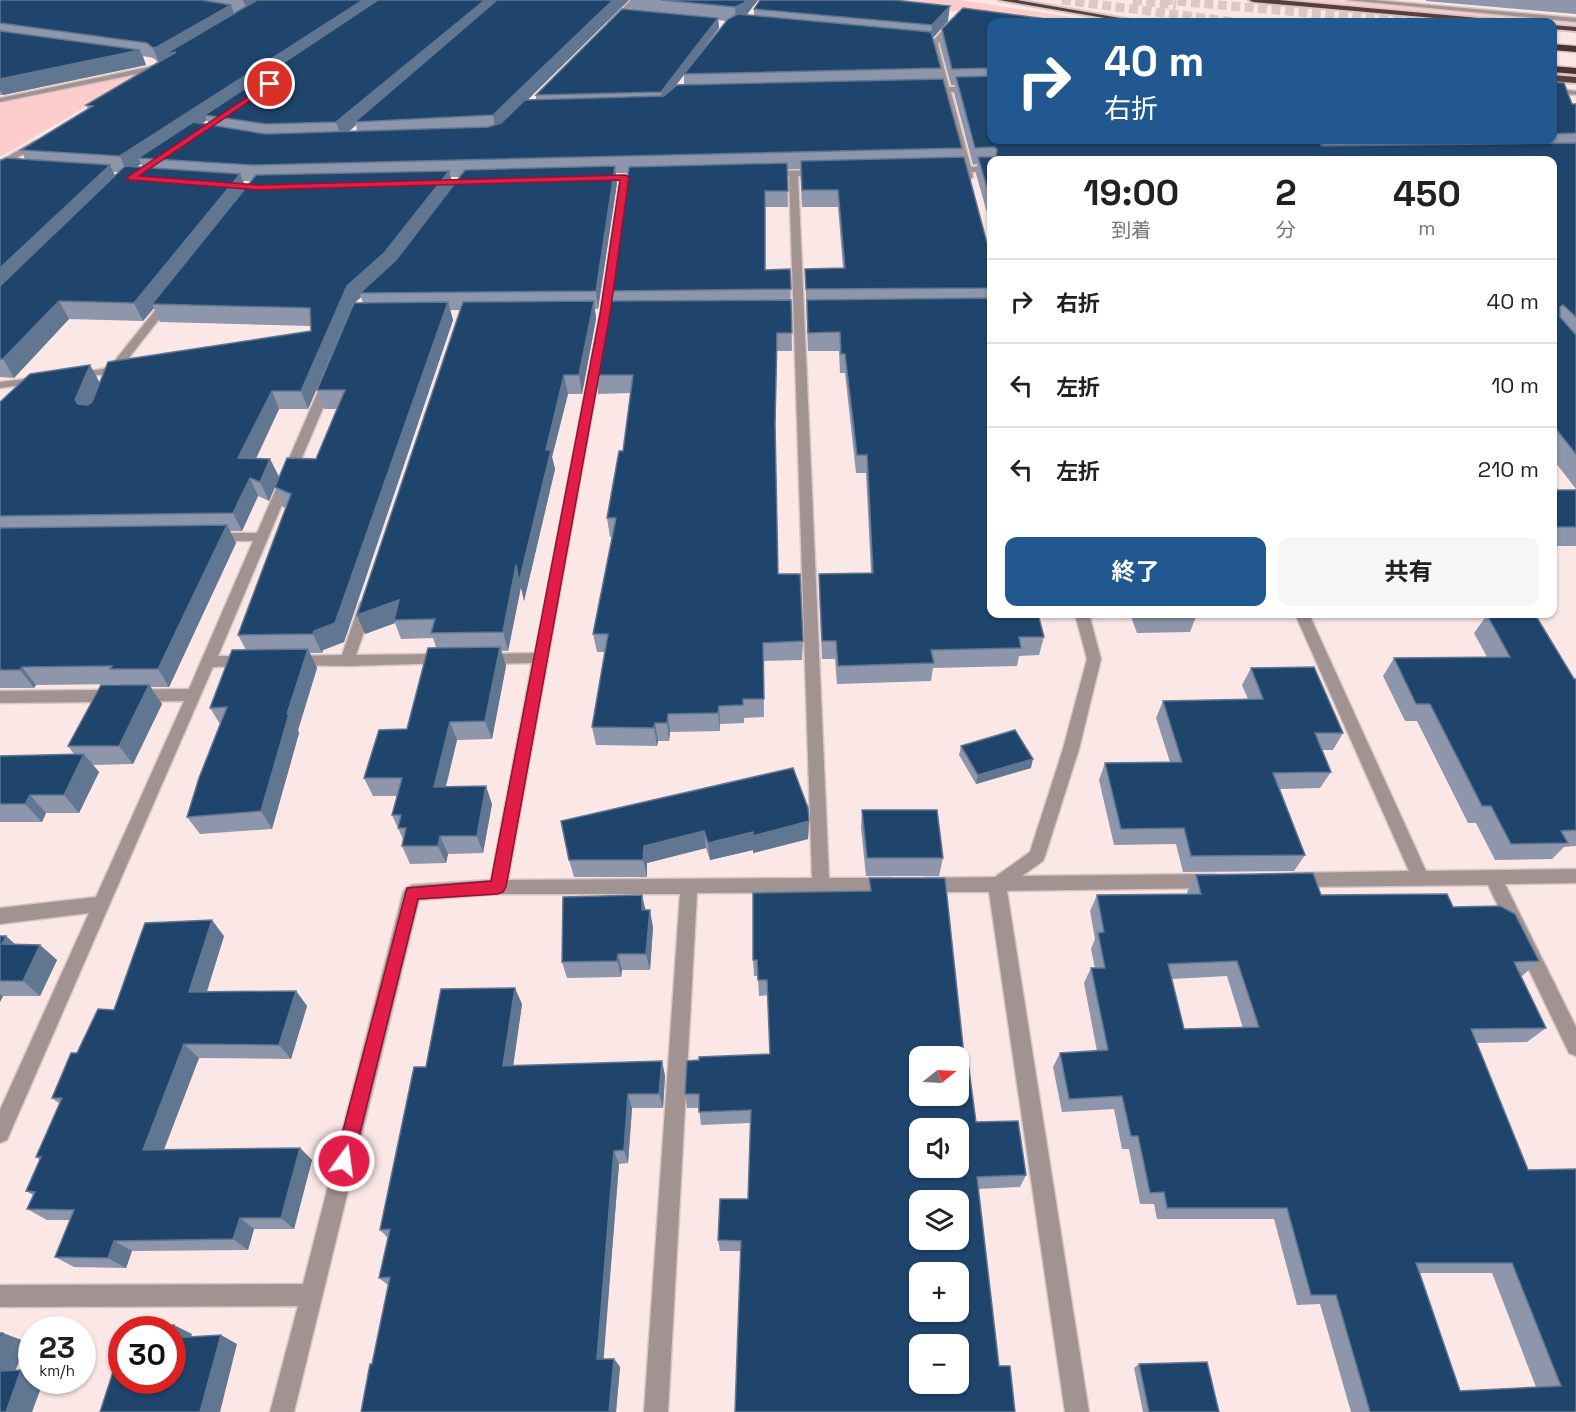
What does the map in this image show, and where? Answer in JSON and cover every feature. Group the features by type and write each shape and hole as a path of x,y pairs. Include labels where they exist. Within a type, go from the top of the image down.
{"highway":[{"path":"1003,0 1114,18"},
{"path":"1253,0 1456,18"},
{"path":"1557,27 1576,29"},
{"path":"1557,37 1576,39"},
{"path":"1557,47 1576,49"},
{"path":"1557,59 1576,61"},
{"path":"1557,69 1576,71"},
{"path":"1557,78 1576,80"}],"street":[{"path":"604,31 635,0"},
{"path":"1350,0 1553,18"},
{"path":"934,44 961,15 951,13"},
{"path":"620,15 631,16"},
{"path":"1557,18 1576,20"},
{"path":"922,43 934,44"},
{"path":"934,44 973,192"},
{"path":"151,76 181,58"},
{"path":"137,60 171,64"},
{"path":"0,100 102,80 132,70 171,64"},
{"path":"911,90 987,88"},
{"path":"1557,91 1576,93"},
{"path":"0,167 50,136"},
{"path":"0,167 12,170"},
{"path":"933,170 987,169"},
{"path":"760,174 828,172"},
{"path":"793,173 821,885"},
{"path":"498,887 605,314 625,177"},
{"path":"590,178 658,177"},
{"path":"0,385 113,371 178,288"},
{"path":"0,1133 194,695 334,369"},
{"path":"202,537 261,537"},
{"path":"347,661 370,594"},
{"path":"997,885 1037,856 1071,749 1094,659 1083,618"},
{"path":"1304,618 1420,878"},
{"path":"207,662 541,658"},
{"path":"0,697 194,695"},
{"path":"1277,880 1494,879 1576,876"},
{"path":"1494,879 1576,1047"},
{"path":"282,1412 412,893 498,887 997,885 1229,880"},
{"path":"997,885 1077,1412"},
{"path":"656,1412 689,887"},
{"path":"0,916 101,904"},
{"path":"0,1296 310,1295"}],"shaded area":[{"path":"880,0 961,0 1076,18 1002,18"},
{"path":"1307,0 1334,0 1532,18 1493,18"},
{"path":"1557,20 1576,22 1576,26 1557,24"},
{"path":"121,76 135,78 0,157 0,102 30,98"}],"building":[{"path":"0,0 201,0 231,5 153,48 147,43 0,23"},
{"path":"257,0 363,0 120,156 21,150 93,106 86,105 176,52 165,54"},
{"path":"378,0 485,0 336,122 266,124 205,115"},
{"path":"497,0 613,0 493,115 355,122"},
{"path":"661,0 746,0 735,7"},
{"path":"760,0 894,0 950,6 932,25 754,9"},
{"path":"963,8 1039,18 987,18 987,68 952,69 942,29"},
{"path":"622,9 718,18 661,92 536,95"},
{"path":"738,14 931,32 941,68 684,74 728,19"},
{"path":"0,31 140,50 0,79"},
{"path":"987,76 987,144 1321,144 1322,146 1576,143 1576,317 1563,305 1560,307 1560,317 1576,335 1576,454 1557,430 1557,156 996,156 997,149 994,147 975,148 956,77"},
{"path":"943,79 962,148 252,165 138,158 193,122 265,134 488,127 501,123 525,100 664,96 677,85"},
{"path":"1557,82 1564,83 1572,104 1576,104 1576,133 1557,134"},
{"path":"964,157 987,243 987,288 806,289 805,269 845,268 838,190 802,190 801,161"},
{"path":"978,157 987,157 987,187"},
{"path":"6,158 110,165 0,268 0,160"},
{"path":"787,163 788,191 765,191 765,270 790,269 791,289 611,291 629,167"},
{"path":"125,166 240,174 134,303 59,301 3,359 0,359 0,286"},
{"path":"615,166 596,291 360,293 396,260 465,170"},
{"path":"449,171 384,253 347,286 301,391 272,391 238,458 270,459 260,482 250,478 233,513 0,516 0,402 30,374 90,365 75,400 78,404 88,405 92,402 108,362 311,331 310,308 152,304 256,175"},
{"path":"987,298 987,618 1039,618 1044,637 1019,637 1021,648 931,650 934,663 838,666 836,641 822,641 819,574 873,573 867,455 857,455 845,354 841,354 840,332 808,333 807,300"},
{"path":"791,300 792,333 777,333 775,424 778,574 800,574 803,641 763,643 764,699 743,699 743,705 719,706 718,713 668,714 667,723 655,723 654,728 592,727 608,634 593,634 616,518 607,518 619,451 623,451 633,375 596,375 609,301"},
{"path":"594,301 579,375 564,375 546,450 551,450 519,582 516,565 503,632 431,633 435,619 394,620 399,600 357,615 463,302"},
{"path":"448,302 335,623 314,631 313,634 238,635 291,494 275,487 287,458 316,459 345,390 317,390 354,303"},
{"path":"1557,490 1576,490 1576,527 1557,527"},
{"path":"227,525 158,669 110,669 112,666 22,667 20,670 0,670 0,528"},
{"path":"1489,618 1537,618 1576,679 1576,830 1561,831 1568,843 1511,844 1491,806 1482,806 1430,704 1416,704 1394,658 1510,657"},
{"path":"500,647 485,721 450,722 434,787 486,786 477,836 440,836 438,846 402,846 406,828 398,828 401,815 392,815 402,778 364,778 379,730 407,729 428,648"},
{"path":"308,649 287,714 289,714 261,811 187,817 199,778 227,707 210,708 232,650"},
{"path":"1314,667 1343,733 1315,733 1331,772 1273,773 1305,855 1191,856 1184,828 1121,829 1105,763 1182,762 1163,701 1263,699 1251,668"},
{"path":"101,685 149,685 119,746 68,746"},
{"path":"1015,730 1033,759 978,775 961,746"},
{"path":"84,754 64,795 30,795 25,804 0,804 0,756"},
{"path":"793,768 808,808 809,821 753,836 753,832 708,843 704,831 644,846 643,860 569,860 561,821"},
{"path":"862,810 937,810 943,858 867,858"},
{"path":"1313,873 1321,895 1447,894 1453,907 1500,906 1515,914 1539,961 1514,962 1546,1028 1471,1029 1528,1170 1576,1169 1576,1412 1370,1412 1336,1295 1311,1295 1287,1208 1167,1208 1164,1192 1150,1193 1138,1136 1131,1136 1122,1096 1069,1099 1060,1053 1108,1050 1091,968 1105,968 1098,933 1104,932 1097,895 1201,894 1196,875","holes":["1237,961 1259,1027 1184,1029 1168,964","1416,1263 1512,1263 1561,1386 1460,1391"]},
{"path":"869,878 945,878 963,1046 909,1046 909,1106 969,1106 969,1070 976,1122 1018,1121 1026,1175 977,1177 999,1366 1010,1366 1015,1412 735,1412 741,1241 718,1240 720,1199 748,1199 751,1110 699,1112 699,1094 685,1094 687,1061 699,1060 699,1057 770,1054 767,980 758,980 757,960 753,960 753,893 871,891"},
{"path":"642,895 642,910 650,910 646,954 618,954 617,961 562,962 563,897"},
{"path":"212,920 189,992 296,991 279,1045 184,1044 143,1150 300,1148 281,1218 240,1218 233,1239 114,1241 108,1258 55,1257 74,1210 27,1209 35,1192 26,1191 41,1157 36,1157 62,1098 52,1098 71,1053 77,1053 98,1009 114,1010 145,923"},
{"path":"0,936 6,936 2,944 40,945 23,981 0,981"},
{"path":"515,988 503,1066 662,1061 659,1094 628,1094 624,1150 614,1151 597,1359 614,1359 609,1412 361,1412 390,1277 379,1278 390,1229 380,1230 414,1067 426,1067 441,989"},
{"path":"221,1335 200,1412 100,1412 108,1387 108,1394 186,1394 186,1337"},
{"path":"1207,1362 1219,1412 1149,1412 1139,1364"},
{"path":"18,1370 18,1378 6,1412 0,1412 0,1371"}],"tunnel":[{"path":"1062,0 1204,18"},
{"path":"1133,0 1176,5"},
{"path":"1164,0 1365,18"}],"route":[{"path":"270,84 130,178 258,187 625,177 605,314 498,887 412,893 344,1161"}]}
